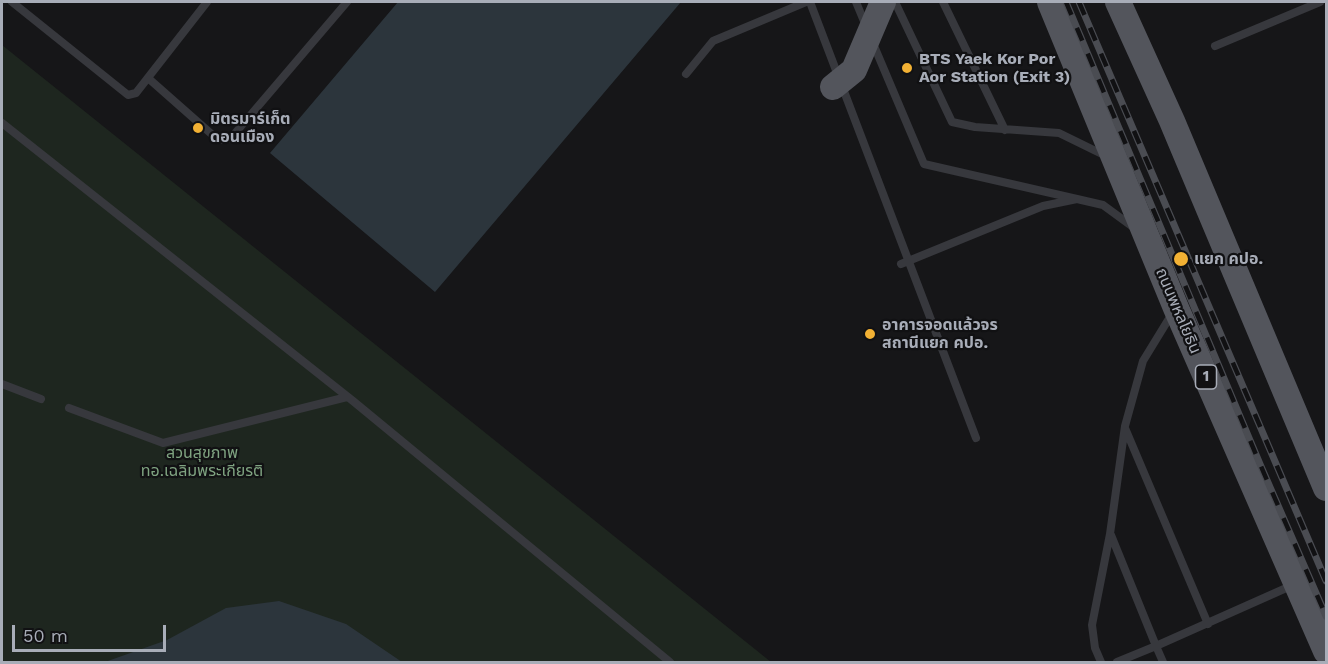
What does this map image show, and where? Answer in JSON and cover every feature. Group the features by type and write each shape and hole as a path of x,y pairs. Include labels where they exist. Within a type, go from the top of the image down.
{"main road":[{"path":"833,87 854,70 883,2"},
{"name":"ถนนพหลโยธิน","path":"1050,2 1176,308 1326,651"},
{"path":"1118,2 1176,132 1326,488"}],"lane":[{"path":"12,2 128,95 136,93 207,2"},
{"path":"148,78 216,138 224,140 231,138 347,2"},
{"path":"686,74 713,41 806,2"},
{"path":"810,2 976,438"},
{"path":"856,2 924,164 1103,205 1127,222 1144,240 1160,267"},
{"path":"895,2 952,122 975,127 1059,133 1116,161"},
{"path":"943,2 1005,130"},
{"path":"1215,46 1320,2"},
{"path":"2,123 347,397 670,663"},
{"path":"901,264 1043,206 1077,199"},
{"path":"1101,663 1095,648 1092,624 1110,534 1125,426 1143,360 1176,308"},
{"path":"2,384 41,399"},
{"path":"69,408 163,443 347,397"},
{"path":"1125,426 1208,624"},
{"path":"1110,534 1162,663"},
{"path":"1117,663 1297,583"}],"green space":[{"name":"สวนสุขภาพ ทอ.เฉลิมพระเกียรติ","path":"2,45 771,662 2,662"}],"shaded area":[{"path":"398,2 681,2 435,292 270,153"},
{"path":"279,601 346,624 402,662 105,662 167,640 226,608"}],"railway":[{"path":"1066,2 1326,616"},
{"path":"1079,2 1326,581"}],"place":[{"name":"BTS Yaek Kor Por Aor Station (Exit 3)","path":"907,68"},
{"name":"มิตรมาร์เก็ต ดอนเมือง","path":"198,128"},
{"name":"แยก คปอ.","path":"1181,259"},
{"name":"อาคารจอดแล้วจร สถานีแยก คปอ.","path":"870,334"}]}
